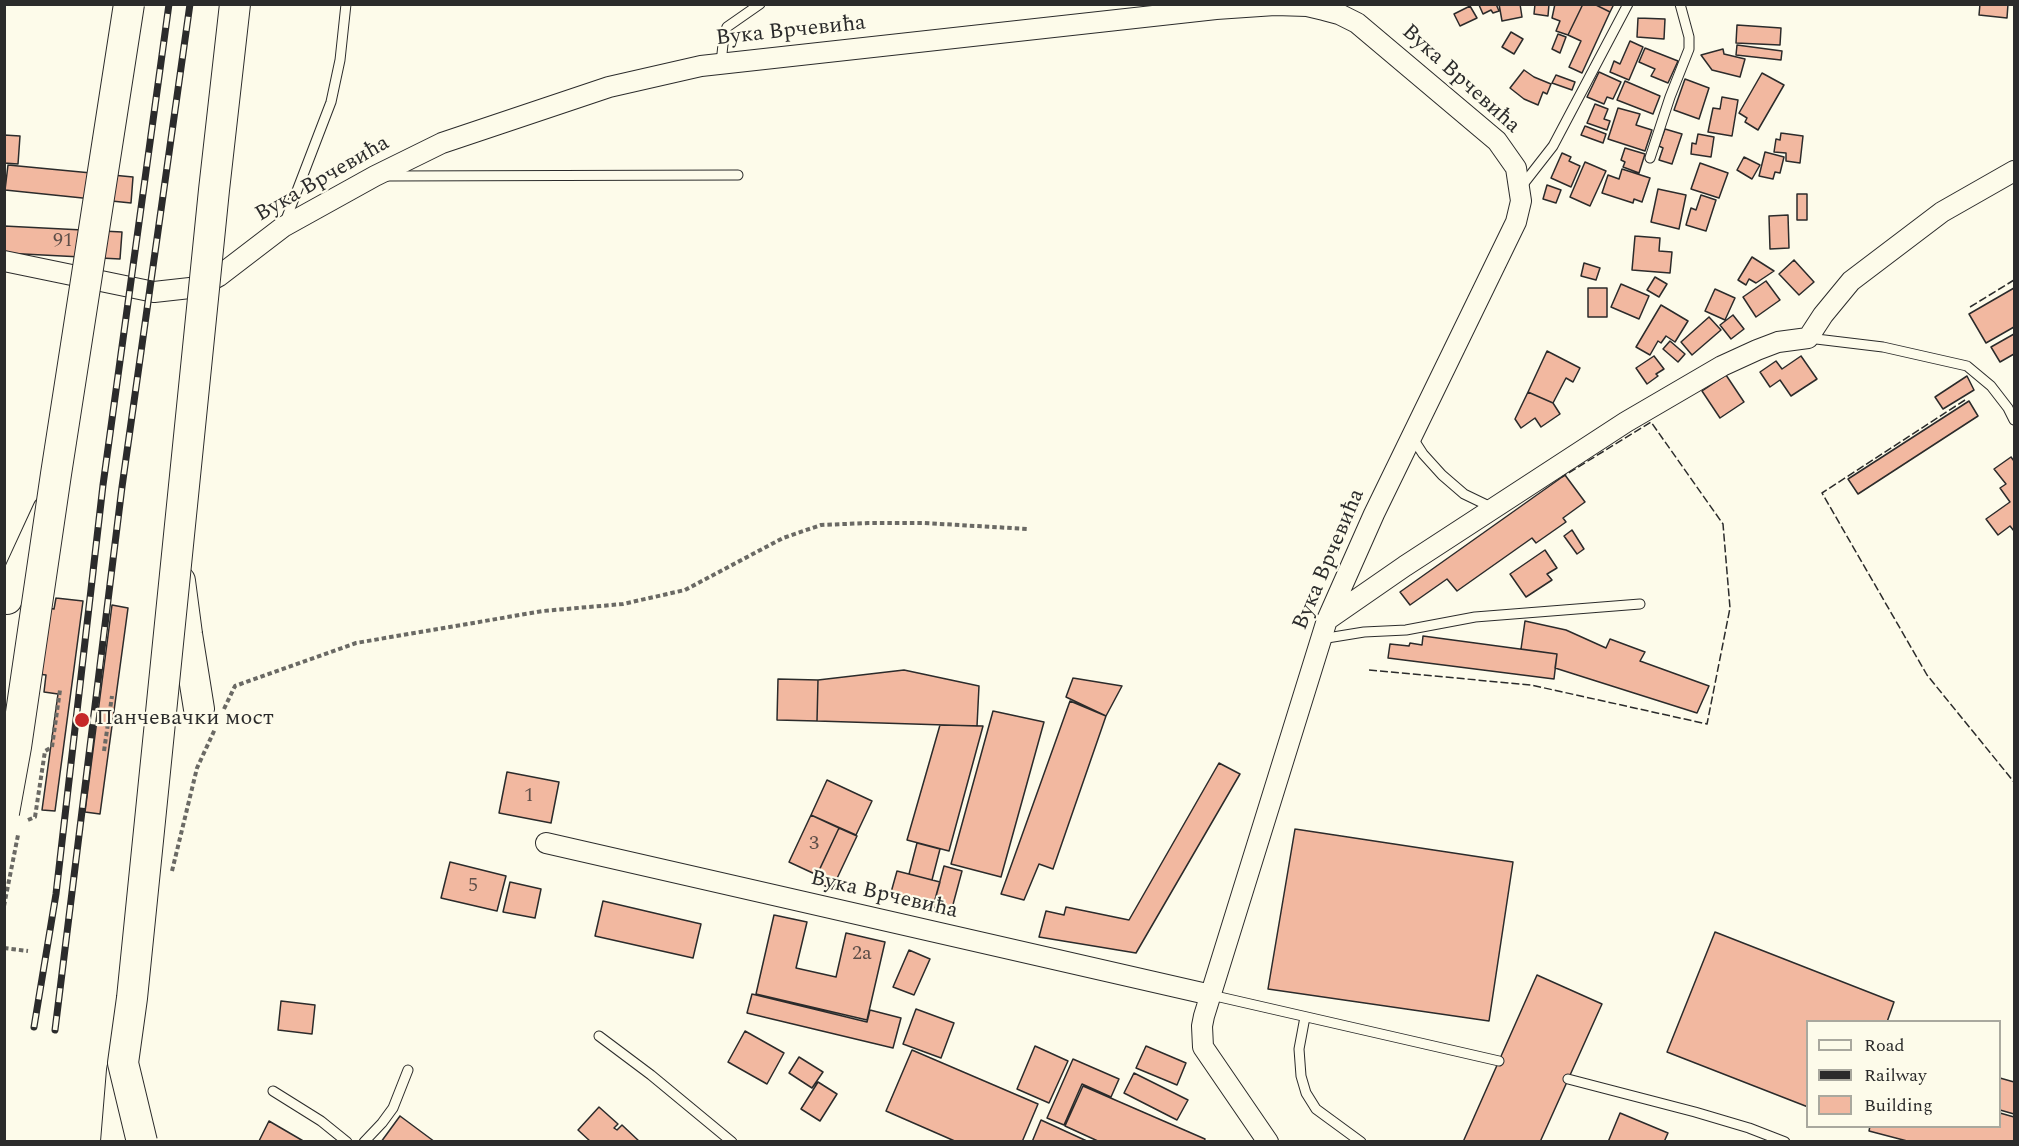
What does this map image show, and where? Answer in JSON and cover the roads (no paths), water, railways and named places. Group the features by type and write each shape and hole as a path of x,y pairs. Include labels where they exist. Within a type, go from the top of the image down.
{"main road":[{"path":"12,819 18,735 129,4"},
{"path":"117,1142 123,1063 132,998 235,4"},
{"path":"7,599 52,502"},
{"path":"177,557 187,634 212,717"},
{"path":"123,1063 142,1142"}],"street":[{"name":"Вука Врчевића","path":"4,261 154,292 198,287 219,276 283,228 375,176 442,143 558,103 663,74 722,63 1216,9 1288,5 1307,6 1339,14 1372,34 1497,141 1516,168 1521,201 1516,222 1374,514 1328,620 1202,1026 1203,1047 1209,1058 1268,1142"},
{"path":"1328,620 1405,566 1626,422 1722,366 1757,350 1778,342 1808,339 1822,315 1851,281 1942,212 2014,171"},
{"name":"Вука Врчевића","path":"546,843 1211,995"}],"lane":[{"path":"283,228 331,102 340,60 346,4"},
{"path":"722,63 723,36 727,27 759,4"},
{"path":"1520,189 1553,147 1628,4"},
{"path":"1650,158 1670,96 1689,49 1689,37 1680,4"},
{"path":"375,176 738,175"},
{"path":"1808,339 1883,347 1967,366 1991,386 2014,420"},
{"path":"1412,437 1423,454 1442,475 1464,494 1493,508"},
{"path":"1321,639 1364,632 1406,630 1475,617 1640,604"},
{"path":"14,716 32,718"},
{"path":"1211,995 1499,1062"},
{"path":"1305,1017 1299,1049 1301,1076 1306,1093 1316,1109 1361,1142"},
{"path":"599,1036 651,1075 732,1142"},
{"path":"364,1142 393,1107 408,1070"},
{"path":"1568,1079 1695,1112 1749,1128 1785,1142"},
{"path":"273,1091 321,1121 347,1142"}],"railway":[{"path":"34,1027 56,894 103,485 169,4"},
{"path":"55,1030 122,487 190,4"}],"place":[{"name":"Панчевачки мост","path":"82,720"}]}
